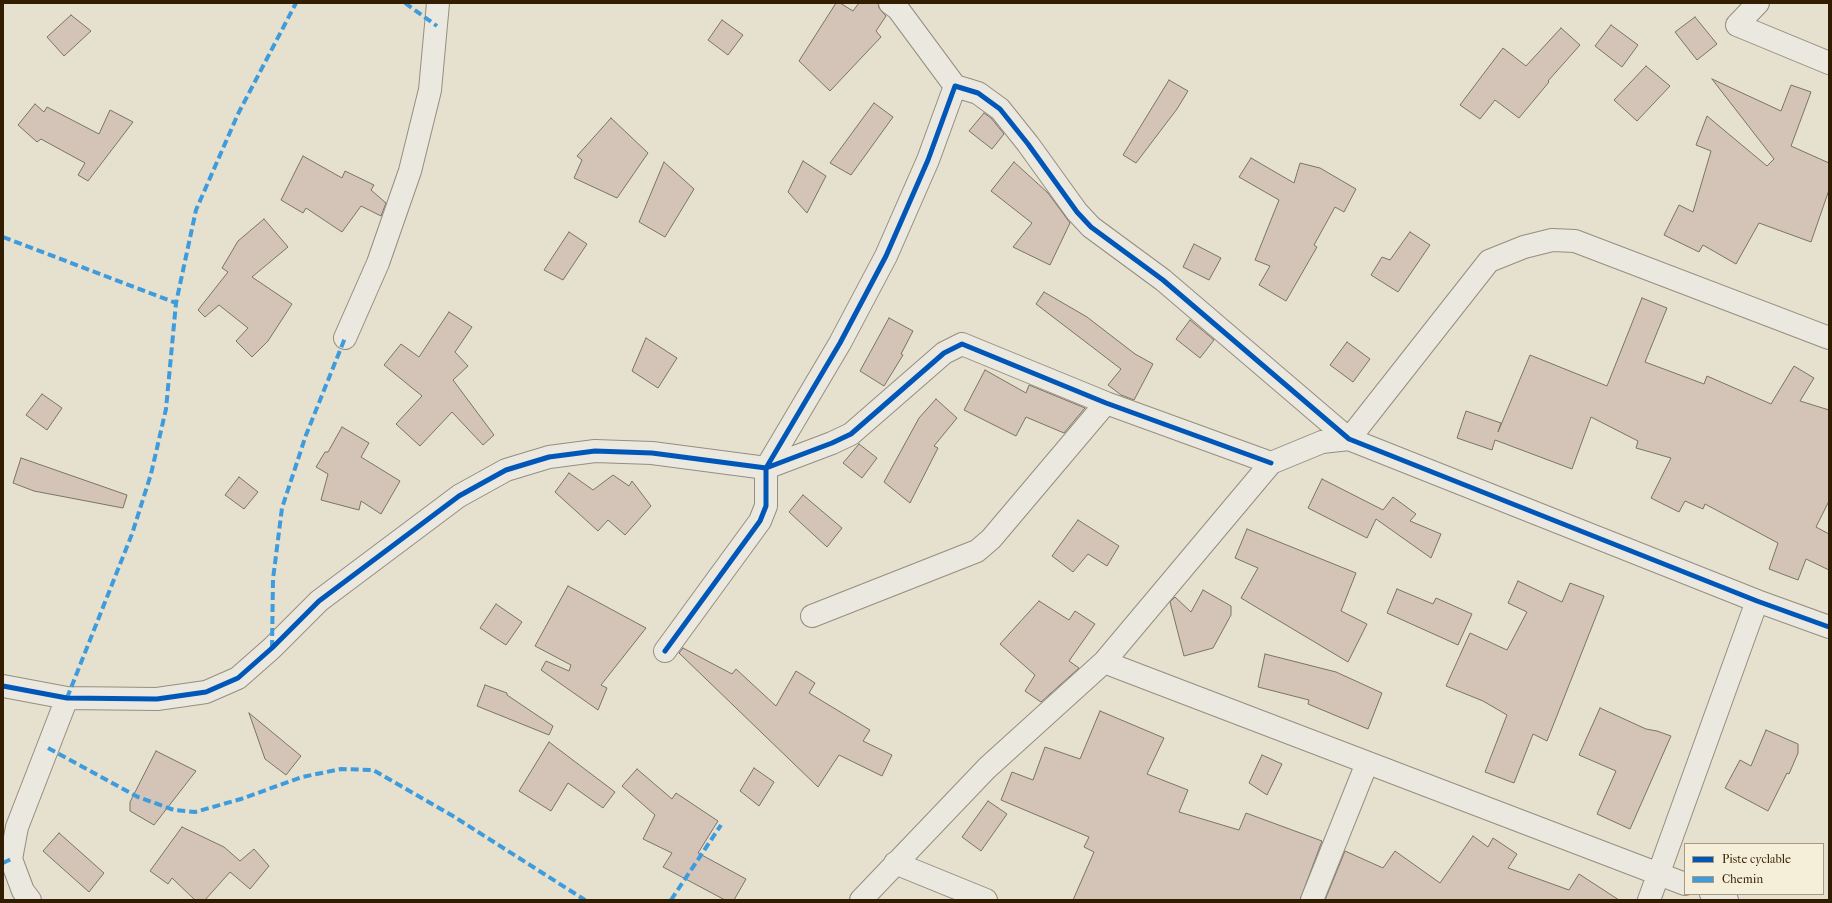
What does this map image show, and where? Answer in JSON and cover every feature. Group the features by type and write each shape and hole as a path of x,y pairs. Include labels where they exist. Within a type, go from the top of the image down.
{"street":[{"path":"345,338 378,263 410,170 430,90 438,3"},
{"path":"890,3 898,9 955,86 978,93 1000,109 1078,212 1092,227 1163,280 1349,439 1757,601 1829,627"},
{"path":"1758,3 1737,25 1829,63"},
{"path":"665,651 760,521 766,506 766,468 840,343 886,256 928,160 955,86"},
{"path":"861,900 987,768 1104,662 1271,463 1322,442 1349,439 1489,261 1524,247 1552,240 1575,241 1829,338"},
{"path":"3,686 68,698 157,699 206,692 238,678 272,648 320,601 459,496 506,470 549,457 595,451 652,453 766,468 851,434 944,354 962,344 1106,403 1271,463"},
{"path":"812,616 977,551 991,539 1106,403"},
{"path":"1649,900 1757,601"},
{"path":"1104,662 1684,884"},
{"path":"30,900 23,891 11,860 12,853 17,827 68,698"},
{"path":"1312,900 1367,763"},
{"path":"895,863 986,900"},
{"path":"1714,895 1728,900"}],"building":[{"path":"836,3 840,3 853,11 859,3 878,3 879,8 886,16 876,31 881,37 830,91 799,61"},
{"path":"71,15 91,31 64,56 47,37"},
{"path":"1695,17 1717,44 1697,60 1675,32"},
{"path":"722,20 743,35 728,55 708,40"},
{"path":"1611,25 1638,45 1622,67 1595,46"},
{"path":"1561,28 1580,45 1548,81 1549,82 1519,118 1495,100 1480,119 1460,105 1503,48 1526,66"},
{"path":"1646,66 1670,86 1637,121 1614,100"},
{"path":"1712,79 1781,111 1791,85 1811,92 1791,146 1829,163 1829,190 1811,242 1759,223 1736,264 1703,245 1699,252 1664,235 1679,205 1693,212 1711,151 1696,145 1707,116 1767,166 1774,159"},
{"path":"1169,80 1188,91 1177,109 1136,163 1123,155"},
{"path":"874,103 893,117 851,175 830,163"},
{"path":"35,104 44,112 47,107 99,134 110,110 133,122 88,181 78,175 85,163 41,139 37,142 18,125"},
{"path":"984,113 991,118 1004,134 992,149 969,131"},
{"path":"611,118 648,153 617,198 574,178 582,160 577,156"},
{"path":"303,156 342,178 345,171 374,185 371,190 386,203 381,216 361,206 342,232 306,208 303,213 281,200"},
{"path":"1251,158 1294,183 1300,163 1320,168 1356,189 1344,212 1335,207 1314,245 1317,247 1286,301 1259,285 1270,266 1255,260 1279,200 1239,177"},
{"path":"803,161 826,176 807,213 788,192"},
{"path":"664,162 694,189 665,237 639,222"},
{"path":"1014,162 1048,193 1070,223 1050,265 1013,247 1032,223 991,191"},
{"path":"264,219 288,247 252,277 292,304 268,341 252,357 236,341 248,328 219,305 205,317 198,310 228,272 222,268 238,241"},
{"path":"569,232 587,244 563,280 544,270"},
{"path":"1410,232 1430,245 1398,292 1371,275 1382,257 1390,260"},
{"path":"1194,244 1221,258 1209,280 1183,267"},
{"path":"1044,292 1087,317 1135,354 1153,364 1134,400 1121,395 1108,385 1121,369 1036,304"},
{"path":"1642,298 1667,308 1645,362 1704,384 1707,376 1771,404 1794,366 1814,378 1800,401 1829,410 1829,501 1816,527 1829,534 1829,570 1806,559 1798,580 1769,569 1778,543 1705,504 1703,509 1685,501 1679,512 1651,498 1671,458 1636,448 1638,441 1591,417 1572,469 1495,440 1492,450 1457,438 1466,411 1501,423 1498,432 1530,355 1607,386"},
{"path":"449,312 472,327 455,352 468,366 453,380 494,435 483,445 452,412 420,446 396,424 422,396 384,365 401,344 419,357"},
{"path":"889,318 913,331 901,354 903,355 884,386 860,371"},
{"path":"1190,320 1214,340 1200,358 1176,339"},
{"path":"646,338 677,358 658,388 632,371"},
{"path":"1347,342 1370,359 1353,382 1330,365"},
{"path":"985,370 1026,393 1029,385 1085,408 1064,433 1026,417 1016,436 964,410"},
{"path":"42,394 62,408 47,430 26,415"},
{"path":"936,399 957,418 934,446 938,448 910,503 884,482 919,418"},
{"path":"342,427 369,443 361,457 400,481 381,514 361,501 359,510 321,500 328,474 316,467 325,452 328,452"},
{"path":"859,444 877,458 862,478 843,463"},
{"path":"21,458 127,495 123,508 34,491 13,483"},
{"path":"569,473 593,490 613,475 629,486 632,481 651,506 625,535 608,520 598,531 555,492"},
{"path":"239,477 258,492 244,509 225,495"},
{"path":"1322,479 1383,510 1393,497 1416,514 1410,521 1441,534 1431,558 1376,519 1367,538 1308,508"},
{"path":"803,495 842,528 827,547 789,512"},
{"path":"1078,520 1119,546 1107,566 1088,554 1073,572 1052,556"},
{"path":"1247,529 1356,573 1341,611 1367,624 1348,662 1241,598 1258,568 1235,558"},
{"path":"1518,581 1562,602 1570,583 1604,596 1547,741 1533,734 1514,783 1485,772 1507,715 1483,701 1446,686 1470,633 1507,650 1527,612 1508,603"},
{"path":"568,586 646,628 601,685 607,688 598,710 541,670 546,661 569,671 571,665 535,646"},
{"path":"1397,589 1433,604 1436,598 1472,614 1458,645 1387,613"},
{"path":"1203,590 1231,606 1231,615 1213,648 1184,656 1170,602 1175,597 1191,612"},
{"path":"1039,601 1069,620 1075,611 1095,624 1069,661 1079,668 1041,702 1025,691 1035,675 1000,644"},
{"path":"496,604 522,622 506,645 480,628"},
{"path":"683,648 732,674 736,669 776,706 796,671 815,683 809,693 870,730 863,741 892,755 882,776 839,755 818,787 679,653"},
{"path":"1265,654 1336,672 1382,693 1368,729 1308,704 1309,700 1258,687"},
{"path":"485,685 507,693 507,695 553,726 549,735 477,706"},
{"path":"1600,708 1646,729 1671,736 1630,829 1597,814 1616,771 1579,755"},
{"path":"1100,711 1164,738 1147,774 1188,790 1179,812 1239,830 1246,813 1322,841 1300,900 1073,900 1094,852 1084,847 1089,837 1001,800 1012,772 1033,780 1045,747 1080,759"},
{"path":"249,713 301,756 286,775 265,759"},
{"path":"1766,730 1798,744 1798,753 1789,774 1787,773 1768,811 1725,788 1740,760 1751,766"},
{"path":"549,742 615,792 603,808 568,783 551,811 519,791"},
{"path":"156,751 196,771 154,825 130,811 130,802"},
{"path":"1262,755 1282,764 1267,795 1249,783"},
{"path":"754,768 774,782 759,806 740,791"},
{"path":"637,769 672,799 676,793 718,821 698,853 746,879 734,900 725,900 663,867 672,853 643,839 655,815 622,786"},
{"path":"988,801 1007,814 981,851 962,837"},
{"path":"182,827 224,847 240,861 254,849 269,866 250,889 230,872 205,900 195,900 172,878 168,884 150,871"},
{"path":"59,833 104,873 89,892 43,851"},
{"path":"1473,836 1488,847 1493,838 1517,854 1508,868 1569,890 1579,874 1619,900 1325,900 1345,851 1383,868 1395,851 1440,883"}],"marked path":[{"path":"67,698 132,534 151,474 166,409 176,303 196,210 238,114 296,3"},
{"path":"405,3 437,26"},
{"path":"3,237 176,303"},
{"path":"272,648 273,579 282,508 306,435 345,338"},
{"path":"48,748 138,797 174,810 195,812 241,799 302,777 341,769 373,770 453,816 585,900"},
{"path":"671,900 721,825"},
{"path":"3,863 11,859"}],"cycle path":[{"path":"665,651 760,521 766,506 766,468 840,343 886,256 928,160 955,86 978,93 1000,109 1028,144 1077,212 1091,227 1163,280 1349,439 1757,601 1829,627"},
{"path":"3,686 67,698 157,699 206,692 238,678 272,648 319,601 459,496 506,470 549,457 595,451 652,453 766,468 832,443 851,434 944,353 962,344 1106,403 1271,463"}]}
